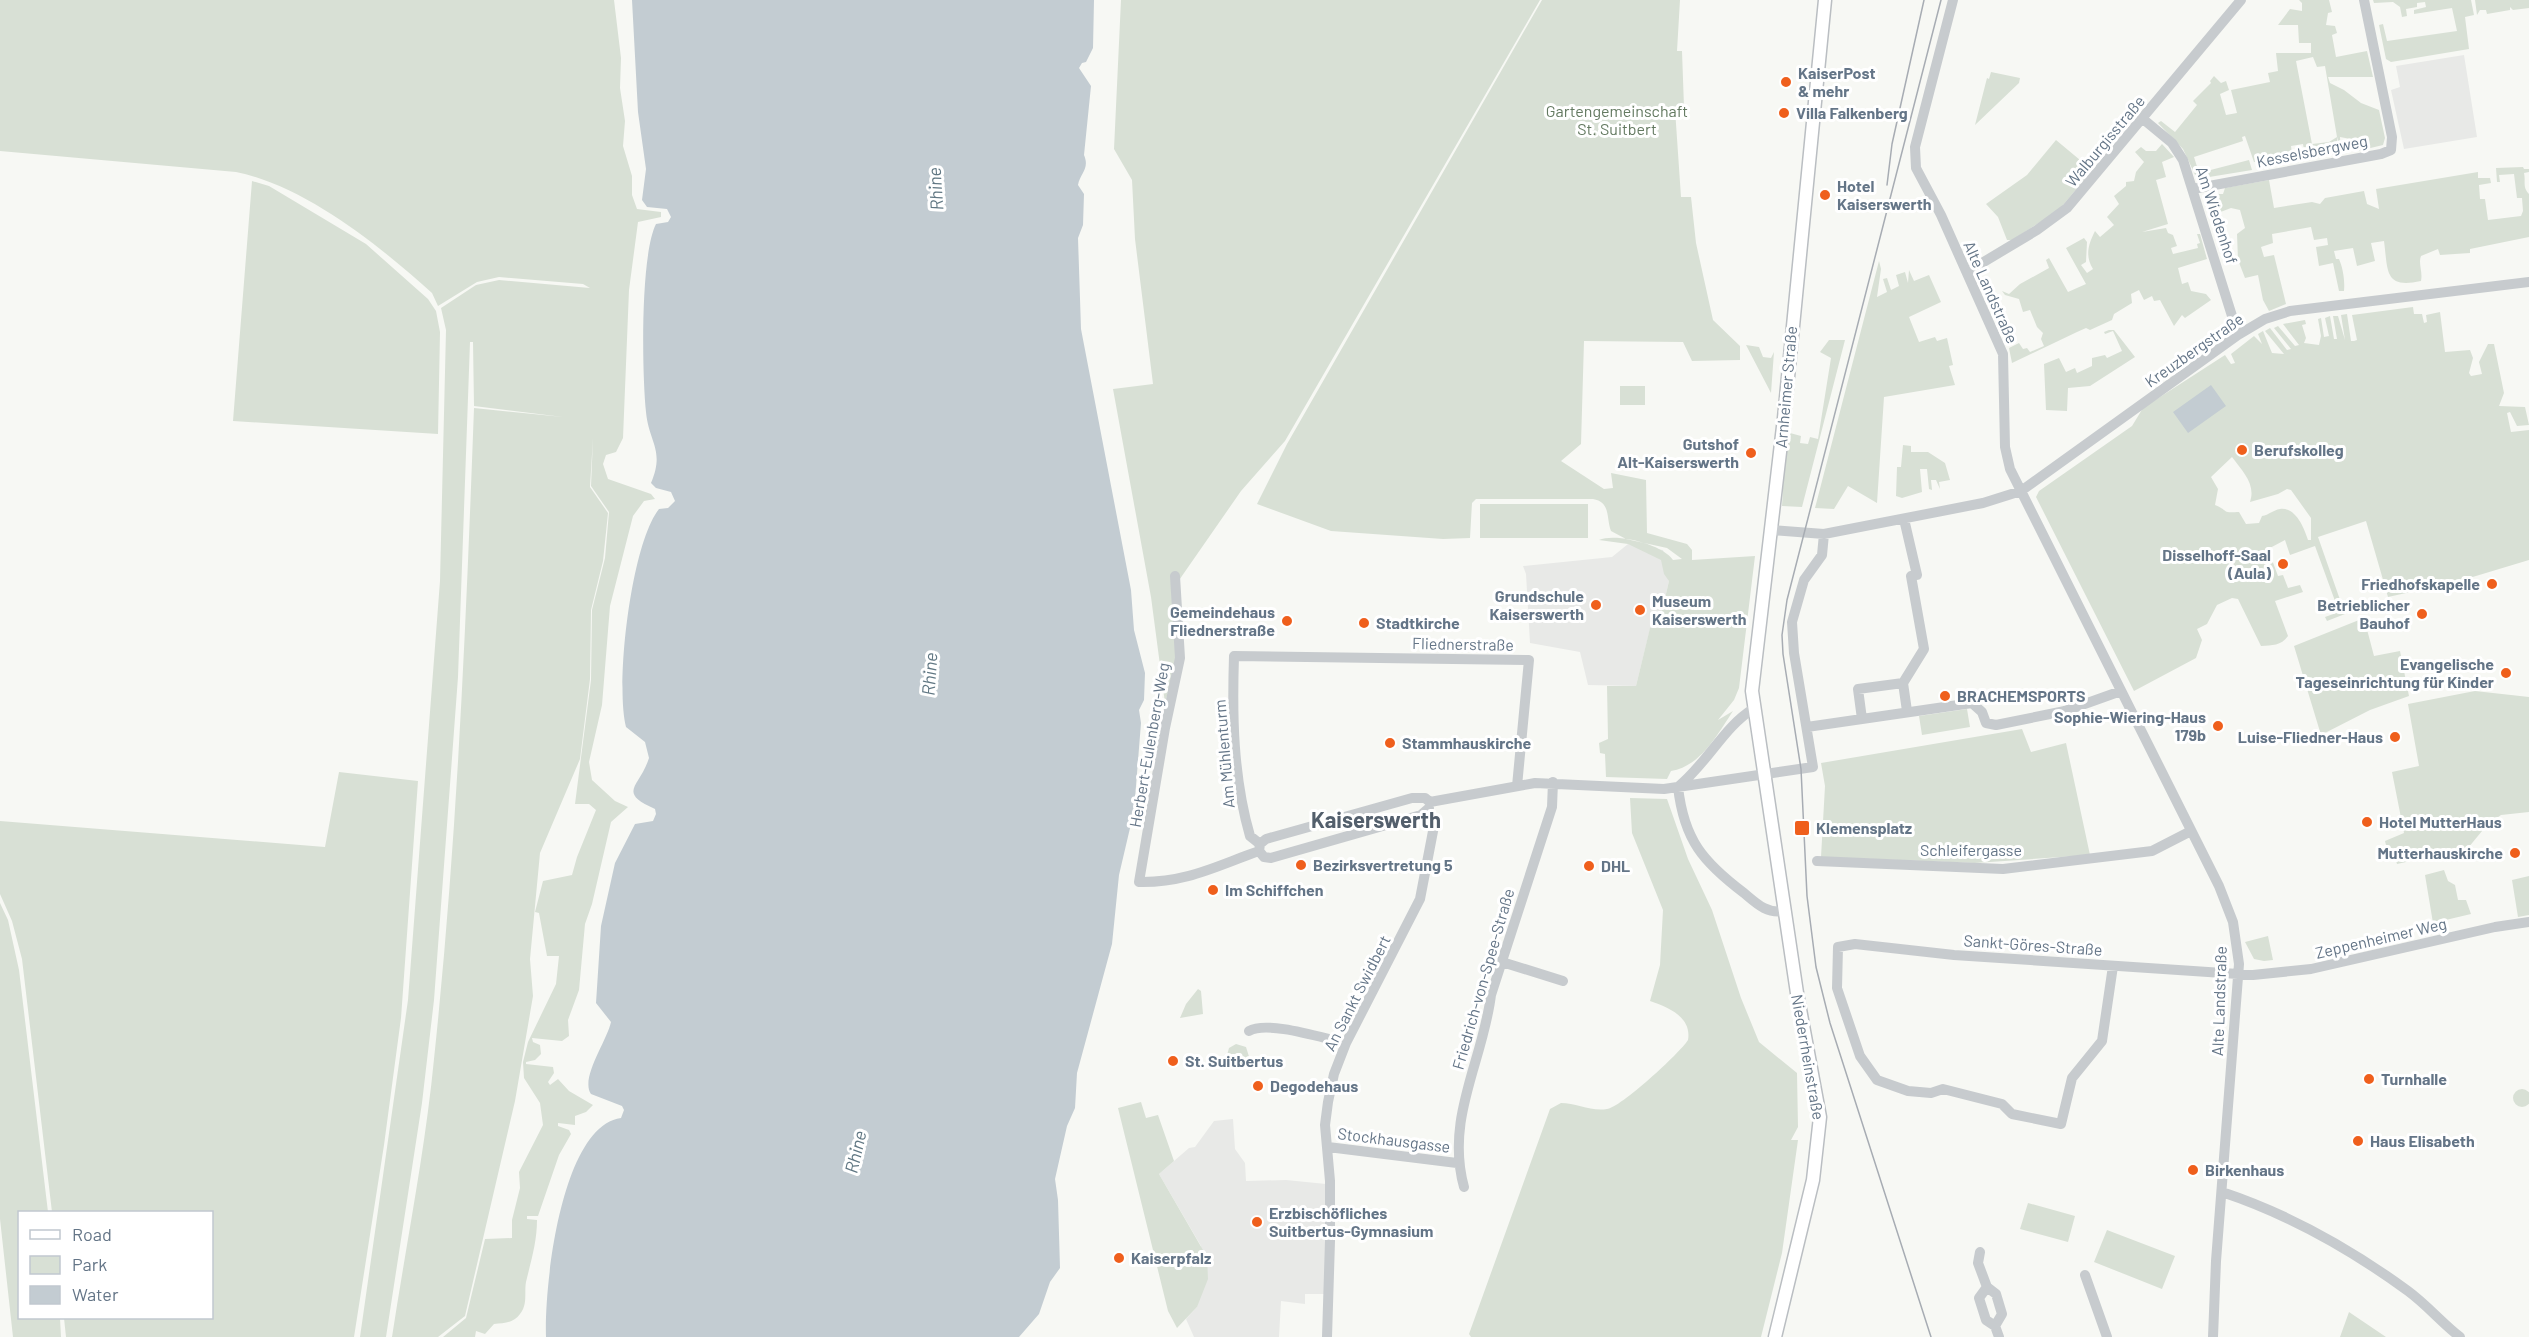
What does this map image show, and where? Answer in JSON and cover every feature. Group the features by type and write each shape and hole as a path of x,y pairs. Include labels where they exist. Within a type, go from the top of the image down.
{"main road":[{"name":"Arnheimer Straße","path":"1764,774 1753,709 1756,640 1771,530 1825,0"},
{"name":"Niederrheinstraße","path":"1764,774 1779,912 1820,1117 1813,1180 1775,1337"}],"street":[{"name":"Alte Landstraße","path":"1953,0 1914,157 1916,168 1967,272 2003,354 2005,453 2020,491 2231,914 2237,942 2238,975 2213,1337"},
{"name":"Walburgisstraße","path":"1967,272 2037,230 2067,208 2143,120 2241,0"},
{"name":"Kesselsbergweg","path":"2193,189 2381,154 2391,150 2392,137 2364,0"},
{"name":"Am Wiedenhof","path":"2143,120 2180,153 2238,335"},
{"name":"Kreuzbergstraße","path":"1771,530 1824,534 1983,503 2020,491 2238,335 2265,319 2290,311 2529,282"},
{"path":"1904,519 1924,649 1903,683 1907,711"},
{"path":"1428,807 1425,798 1412,798 1266,839 1260,847 1264,857 1271,858 1428,807 1517,786 1552,782 1605,788 1664,789 1813,767 1794,653 1792,622 1804,580 1822,555 1824,534"},
{"name":"Herbert-Eulenberg-Weg","path":"1175,576 1180,658 1165,728 1139,882 1174,881 1194,877 1260,847"},
{"name":"Fliednerstraße","path":"1234,656 1529,660 1517,786"},
{"name":"Am Mühlenturm","path":"1234,656 1233,713 1240,794 1250,836 1260,847"},
{"path":"1862,718 1858,689 1903,683"},
{"path":"1807,727 1972,702 1979,708 1986,723 1996,725 2065,711 2121,691"},
{"path":"1678,787 1705,761 1738,718 1753,709"},
{"name":"Friedrich-von-Spee-Straße","path":"1464,1187 1457,1163 1462,1104 1502,962 1552,807 1552,782"},
{"path":"1678,787 1685,826 1706,862 1762,907 1779,912"},
{"name":"An Sankt Swidbert","path":"1327,1337 1330,1241 1326,1125 1328,1102 1334,1074 1346,1043 1420,899 1434,826 1428,807"},
{"name":"Schleifergasse","path":"1817,861 2003,869 2152,850 2191,831"},
{"name":"Zeppenheimer Weg","path":"2238,975 2311,969 2529,921"},
{"name":"Sankt-Göres-Straße","path":"2114,966 2102,1041 2072,1078 2061,1124 2012,1114 2002,1104 1943,1089 1931,1093 1908,1091 1877,1080 1860,1056 1837,988 1838,947 1855,944 1954,955 2114,966 2238,975"},
{"path":"1502,962 1563,981"},
{"path":"1249,1031 1262,1028 1282,1029 1346,1043"},
{"name":"Stockhausgasse","path":"1328,1147 1457,1163"},
{"path":"2222,1192 2252,1202 2303,1226 2367,1264 2410,1292 2460,1337"},
{"path":"1980,1252 1978,1263 1987,1287 1996,1294 2002,1314 1995,1326"},
{"path":"2085,1275 2107,1337"},
{"path":"1987,1287 1979,1298 1986,1320 1995,1326 1999,1337"}],"shaded area":[{"path":"2464,55 2477,137 2404,149 2391,90 2400,87 2396,66"},
{"name":"Grundschule Kaiserswerth","path":"1628,544 1663,550 1669,581 1658,628 1650,629 1636,686 1588,685 1580,652 1530,643 1526,574 1523,566 1612,557"},
{"name":"Erzbischöfliches Suitbertus-Gymnasium","path":"1233,1119 1235,1149 1245,1163 1246,1181 1286,1180 1326,1184 1325,1294 1305,1294 1305,1304 1281,1301 1279,1337 1194,1337 1186,1319 1197,1307 1201,1246 1159,1174 1189,1148 1195,1147 1214,1121"}],"green space":[{"path":"0,0 614,0 621,58 620,88 625,121 623,146 632,176 632,195 637,209 661,212 661,217 638,222 629,290 623,438 616,452 606,455 603,464 608,479 651,494 655,499 644,501 633,516 610,606 602,705 589,762 592,780 615,801 628,807 611,822 592,904 585,924 579,990 568,1020 569,1036 562,1041 532,1038 533,1042 540,1045 541,1054 535,1060 526,1062 526,1064 553,1067 554,1073 548,1082 550,1085 558,1079 569,1091 593,1105 586,1112 575,1116 575,1125 558,1123 558,1126 569,1130 571,1134 559,1155 538,1216 527,1216 527,1219 537,1220 537,1228 526,1282 524,1306 515,1319 494,1324 485,1334 476,1331 475,1337 443,1337 466,1318 485,1239 512,1238 512,1220 520,1188 519,1172 543,1125 540,1103 524,1078 523,1062 528,1042 556,984 559,956 547,956 539,913 535,912 543,881 572,875 596,810 589,804 575,804 591,680 592,610 605,558 609,512 591,486 593,438 590,487 608,513 603,561 591,610 590,679 580,759 540,853 530,959 533,996 515,1101 465,1316 438,1337 392,1337 426,1129 442,978 460,734 474,408 563,417 474,406 473,342 470,342 458,677 434,1000 422,1103 386,1337 360,1337 408,1000 440,581 446,330 441,308 476,285 499,280 590,288 583,284 499,277 477,282 438,306 432,293 365,238 315,204 262,179 236,172 0,151"},
{"path":"1121,0 1540,0 1285,441 1241,491 1175,586 1178,656 1165,703 1151,597 1113,389 1153,384 1135,239 1132,180 1114,149"},
{"name":"Gartengemeinschaft St. Suitbert","path":"1542,0 1680,0 1677,51 1682,51 1684,107 1675,109 1681,197 1691,197 1696,243 1713,320 1740,346 1740,360 1692,361 1683,342 1584,341 1581,444 1561,461 1604,489 1613,488 1611,473 1646,480 1647,533 1687,544 1692,550 1692,560 1755,556 1739,688 1734,700 1718,720 1733,711 1700,756 1682,768 1671,771 1667,779 1606,777 1605,754 1600,753 1599,743 1608,739 1607,686 1636,686 1650,628 1658,628 1669,581 1664,574 1661,560 1628,544 1599,540 1626,539 1611,531 1603,503 1593,499 1476,499 1472,503 1470,538 1443,539 1331,531 1257,504 1287,444","holes":["1642,542 1667,548 1682,559 1673,560 1659,549"]},
{"path":"2299,0 2329,0 2332,12 2328,13 2326,25 2335,26 2337,33 2332,35 2336,57 2367,51 2373,77 2328,77 2330,83 2361,103 2379,110 2385,138 2383,145 2358,151 2356,140 2340,137 2341,154 2337,137 2337,154 2306,160 2303,144 2291,146 2293,162 2268,166 2267,160 2254,162 2245,136 2242,137 2243,141 2194,157 2199,173 2249,160 2252,170 2197,179 2183,149 2158,123 2161,121 2175,132 2197,105 2193,101 2211,83 2214,76 2221,83 2226,81 2229,90 2220,94 2226,115 2237,113 2231,90 2270,82 2268,73 2278,71 2276,53 2311,53 2311,43 2299,43 2298,25 2278,25 2290,9 2302,11 2302,3","holes":["2313,57 2317,67 2325,66 2337,137 2329,142 2312,144 2296,61"]},
{"path":"2373,0 2471,0 2474,15 2465,17 2469,49 2391,62 2386,59 2379,25 2383,24 2387,41 2457,31 2452,8 2414,14 2414,10 2426,7 2425,2 2417,3 2417,7 2406,9 2407,16 2402,17 2400,7 2393,2 2374,3"},
{"path":"2475,0 2529,0 2529,8 2513,10 2510,7 2510,10 2487,14 2486,10 2480,10 2477,15"},
{"path":"1991,72 2020,78 2019,83 1975,125 1987,78 1989,79"},
{"path":"2056,140 2092,170 2059,210 2012,240 2007,240 1998,217 1986,204 2027,175"},
{"path":"2162,144 2174,157 2162,162 2166,177 2156,180 2168,224 2142,232 2166,228 2168,233 2173,235 2177,246 2171,248 2173,254 2198,248 2197,244 2200,243 2197,234 2200,234 2207,259 2178,268 2182,284 2188,282 2191,291 2206,294 2211,300 2185,318 2182,315 2174,326 2160,300 2154,301 2152,296 2144,300 2139,290 2131,294 2132,303 2114,314 2112,320 2090,330 2086,328 2012,363 2009,348 2019,343 2023,349 2027,348 2030,352 2044,346 2041,339 2043,333 2037,327 2030,310 2023,312 2019,299 2005,295 2002,291 2009,294 2020,284 2049,268 2046,260 2049,258 2068,292 2086,284 2066,248 2084,238 2087,242 2086,262 2081,265 2087,273 2093,269 2088,250 2095,231 2100,237 2114,225 2107,217 2119,204 2114,196 2126,186 2126,182 2134,181 2136,172 2144,162 2135,152 2141,147 2146,151 2156,151"},
{"path":"2523,167 2529,169 2529,172 2524,173 2525,186 2529,194 2529,237 2470,249 2470,253 2440,255 2438,249 2421,256 2421,281 2409,283 2394,280 2388,269 2384,241 2371,243 2375,261 2357,266 2353,248 2334,251 2343,270 2344,291 2339,291 2333,263 2319,266 2316,247 2328,245 2327,238 2314,240 2311,227 2272,234 2273,243 2261,247 2264,257 2274,255 2286,304 2269,311 2263,300 2258,275 2245,278 2238,260 2237,234 2245,228 2240,210 2231,208 2210,216 2203,194 2223,194 2225,188 2269,180 2274,208 2312,202 2320,204 2325,198 2364,191 2367,204 2379,209 2376,189 2478,172 2478,178 2490,178 2491,183 2479,185 2480,199 2485,199 2488,220 2521,216 2522,198 2517,198 2514,174 2499,175 2500,182 2497,182 2496,168"},
{"path":"252,181 269,186 366,244 428,299 436,311 440,332 438,434 233,421"},
{"path":"1879,261 1881,269 1877,297 1887,292 1883,279 1887,278 1891,290 1899,286 1896,275 1905,272 1908,283 1909,270 1914,281 1929,275 1941,302 1909,317 1919,342 1935,337 1937,341 1947,338 1953,365 1949,366 1955,385 1884,397 1877,503 1848,486 1834,509 1815,508"},
{"path":"2413,307 2414,314 2422,314 2424,323 2427,322 2426,315 2440,312 2445,352 2470,350 2473,358 2469,373 2471,376 2482,374 2479,362 2488,344 2494,344 2504,393 2499,406 2525,407 2529,425 2517,426 2510,412 2507,413 2511,432 2529,430 2529,560 2466,579 2462,588 2449,592 2442,585 2388,597 2366,521 2318,537 2345,614 2327,621 2325,617 2339,612 2315,546 2290,555 2285,540 2268,549 2278,576 2283,575 2288,588 2300,585 2303,592 2275,601 2288,636 2282,642 2261,646 2238,599 2232,598 2217,605 2207,624 2197,629 2202,640 2196,658 2134,691 2036,497 2039,491 2132,426 2143,408 2225,355 2231,364 2235,363 2231,354 2254,336 2262,344 2258,334 2263,331 2272,353 2284,354 2265,331 2270,328 2287,350 2291,349 2274,328 2278,326 2295,346 2299,345 2283,324 2305,320 2306,324 2302,325 2306,338 2304,343 2319,345 2321,336 2318,319 2321,318 2324,337 2329,336 2325,318 2330,316 2334,339 2337,339 2333,316 2338,316 2345,340 2341,315 2347,314 2351,341 2354,341 2357,340 2352,315","holes":["2232,457 2250,484 2250,502 2287,489 2291,490 2311,518 2311,540 2308,540 2302,524 2295,515 2286,509 2262,516 2259,523 2246,524 2239,512 2227,512 2215,505 2218,489 2211,477"]},
{"path":"2114,330 2135,357 2090,386 2068,388 2067,411 2046,410 2044,364 2059,358 2066,372 2075,368 2077,373 2092,366 2092,358 2105,355 2107,358 2122,351 2113,331 2105,334 2104,332"},
{"path":"1829,340 1845,340 1802,507 1782,506 1786,436 1790,433 1801,436 1800,443 1808,444 1810,437 1818,439 1831,358 1820,352"},
{"path":"1746,345 1759,347 1763,357 1771,358 1774,352 1771,393"},
{"path":"1620,386 1645,386 1645,405 1620,405"},
{"path":"1903,445 1911,446 1911,452 1928,452 1945,463 1950,480 1939,482 1940,489 1936,480 1931,480 1932,490 1929,489 1927,469 1920,469 1922,492 1902,498 1896,496 1897,467 1901,467"},
{"path":"1480,504 1588,504 1588,538 1480,538"},
{"path":"2364,618 2374,656 2400,651 2409,696 2370,710 2321,735 2294,646"},
{"path":"2475,691 2529,697 2529,812 2501,815 2487,825 2468,848 2397,864 2395,857 2389,857 2385,841 2404,833 2392,772 2419,766 2408,704"},
{"path":"1967,709 1970,727 1922,735 1919,716"},
{"path":"2022,729 2031,752 2066,743 2090,855 1975,863 1821,857 1825,786 1821,763"},
{"path":"339,772 418,781 401,1018 354,1337 66,1337 64,1319 213,1319 213,1211 52,1211 22,959 12,921 0,894 0,821 325,847"},
{"path":"1630,798 1667,799 1688,859 1712,910 1741,998 1759,1042 1797,1073 1798,1127 1791,1140 1798,1140 1782,1253 1761,1337 1471,1337 1469,1334 1550,1109 1561,1103 1596,1109 1607,1109 1614,1106 1649,1079 1688,1040 1686,1025 1682,1019 1664,1006 1650,1001 1660,965 1663,910 1632,833"},
{"path":"2444,870 2448,881 2455,885 2458,900 2466,900 2471,914 2433,923 2425,875"},
{"path":"2529,876 2529,915 2518,917 2512,880"},
{"path":"0,903 8,920 19,970 48,1211 18,1211 18,1319 60,1319 61,1337 13,1337 0,1219"},
{"path":"2268,936 2273,960 2254,959 2245,942"},
{"path":"1198,989 1201,991 1203,1014 1180,1018 1186,1004"},
{"path":"1236,1044 1246,1047 1251,1063 1242,1069 1232,1068 1226,1059 1229,1048"},
{"path":"2526,1089 2529,1091 2529,1105 2518,1107 2515,1105 2513,1094 2515,1091"},
{"path":"1141,1102 1146,1118 1158,1115 1174,1161 1159,1174 1207,1257 1208,1279 1197,1307 1177,1328 1168,1311 1118,1108"},
{"path":"2028,1203 2075,1216 2068,1242 2020,1229"},
{"path":"2107,1230 2175,1256 2162,1289 2094,1262"},
{"path":"2349,1312 2386,1337 2340,1337"}],"water":[{"name":"Rhine","path":"632,0 1094,0 1093,48 1086,62 1082,63 1079,68 1091,86 1084,155 1086,164 1078,185 1084,194 1083,225 1078,238 1081,329 1131,590 1134,630 1145,673 1144,700 1139,710 1141,723 1134,811 1119,875 1112,944 1077,1073 1075,1108 1067,1126 1055,1179 1058,1200 1060,1268 1050,1282 1039,1314 1019,1337 546,1337 548,1283 553,1248 570,1178 584,1149 600,1128 621,1118 624,1110 622,1106 591,1094 589,1087 591,1069 611,1022 596,1003 601,926 615,863 635,824 653,821 656,814 655,809 636,798 634,793 634,788 649,758 645,742 626,727 623,680 628,615 640,552 649,527 659,509 668,508 675,501 671,492 656,488 651,483 657,462 646,412 643,344 647,262 651,240 656,224 668,222 671,217 667,209 647,207 642,200 646,169 638,112"},
{"path":"2211,385 2226,406 2188,433 2173,412"}],"tram line":[{"path":"1887,185 1892,144 1924,0"},
{"path":"1931,1337 1830,1023 1816,967 1807,896 1801,769 1782,635 1787,600 1941,0"}],"place":[{"name":"KaiserPost & mehr","path":"1786,82"},
{"name":"Villa Falkenberg","path":"1784,113"},
{"name":"Hotel Kaiserswerth","path":"1825,195"},
{"name":"Berufskolleg","path":"2242,450"},
{"name":"Gutshof Alt-Kaiserswerth","path":"1751,453"},
{"name":"Disselhoff-Saal (Aula)","path":"2283,564"},
{"name":"Friedhofskapelle","path":"2492,584"},
{"name":"Grundschule Kaiserswerth","path":"1596,605"},
{"name":"Museum Kaiserswerth","path":"1640,610"},
{"name":"Betrieblicher Bauhof","path":"2422,614"},
{"name":"Gemeindehaus Fliednerstraße","path":"1287,621"},
{"name":"Stadtkirche","path":"1364,623"},
{"name":"Evangelische Tageseinrichtung für Kinder","path":"2506,673"},
{"name":"BRACHEMSPORTS","path":"1945,696"},
{"name":"Sophie-Wiering-Haus 179b","path":"2218,726"},
{"name":"Luise-Fliedner-Haus","path":"2395,737"},
{"name":"Stammhauskirche","path":"1390,743"},
{"name":"Hotel MutterHaus","path":"2367,822"},
{"name":"Klemensplatz","path":"1802,828"},
{"name":"Mutterhauskirche","path":"2515,853"},
{"name":"Bezirksvertretung 5","path":"1301,865"},
{"name":"DHL","path":"1589,866"},
{"name":"Im Schiffchen","path":"1213,890"},
{"name":"St. Suitbertus","path":"1173,1061"},
{"name":"Turnhalle","path":"2369,1079"},
{"name":"Degodehaus","path":"1258,1086"},
{"name":"Haus Elisabeth","path":"2358,1141"},
{"name":"Birkenhaus","path":"2193,1170"},
{"name":"Erzbischöfliches Suitbertus-Gymnasium","path":"1257,1222"},
{"name":"Kaiserpfalz","path":"1119,1258"}],"district":[{"name":"Kaiserswerth","path":"1376,820"}]}
